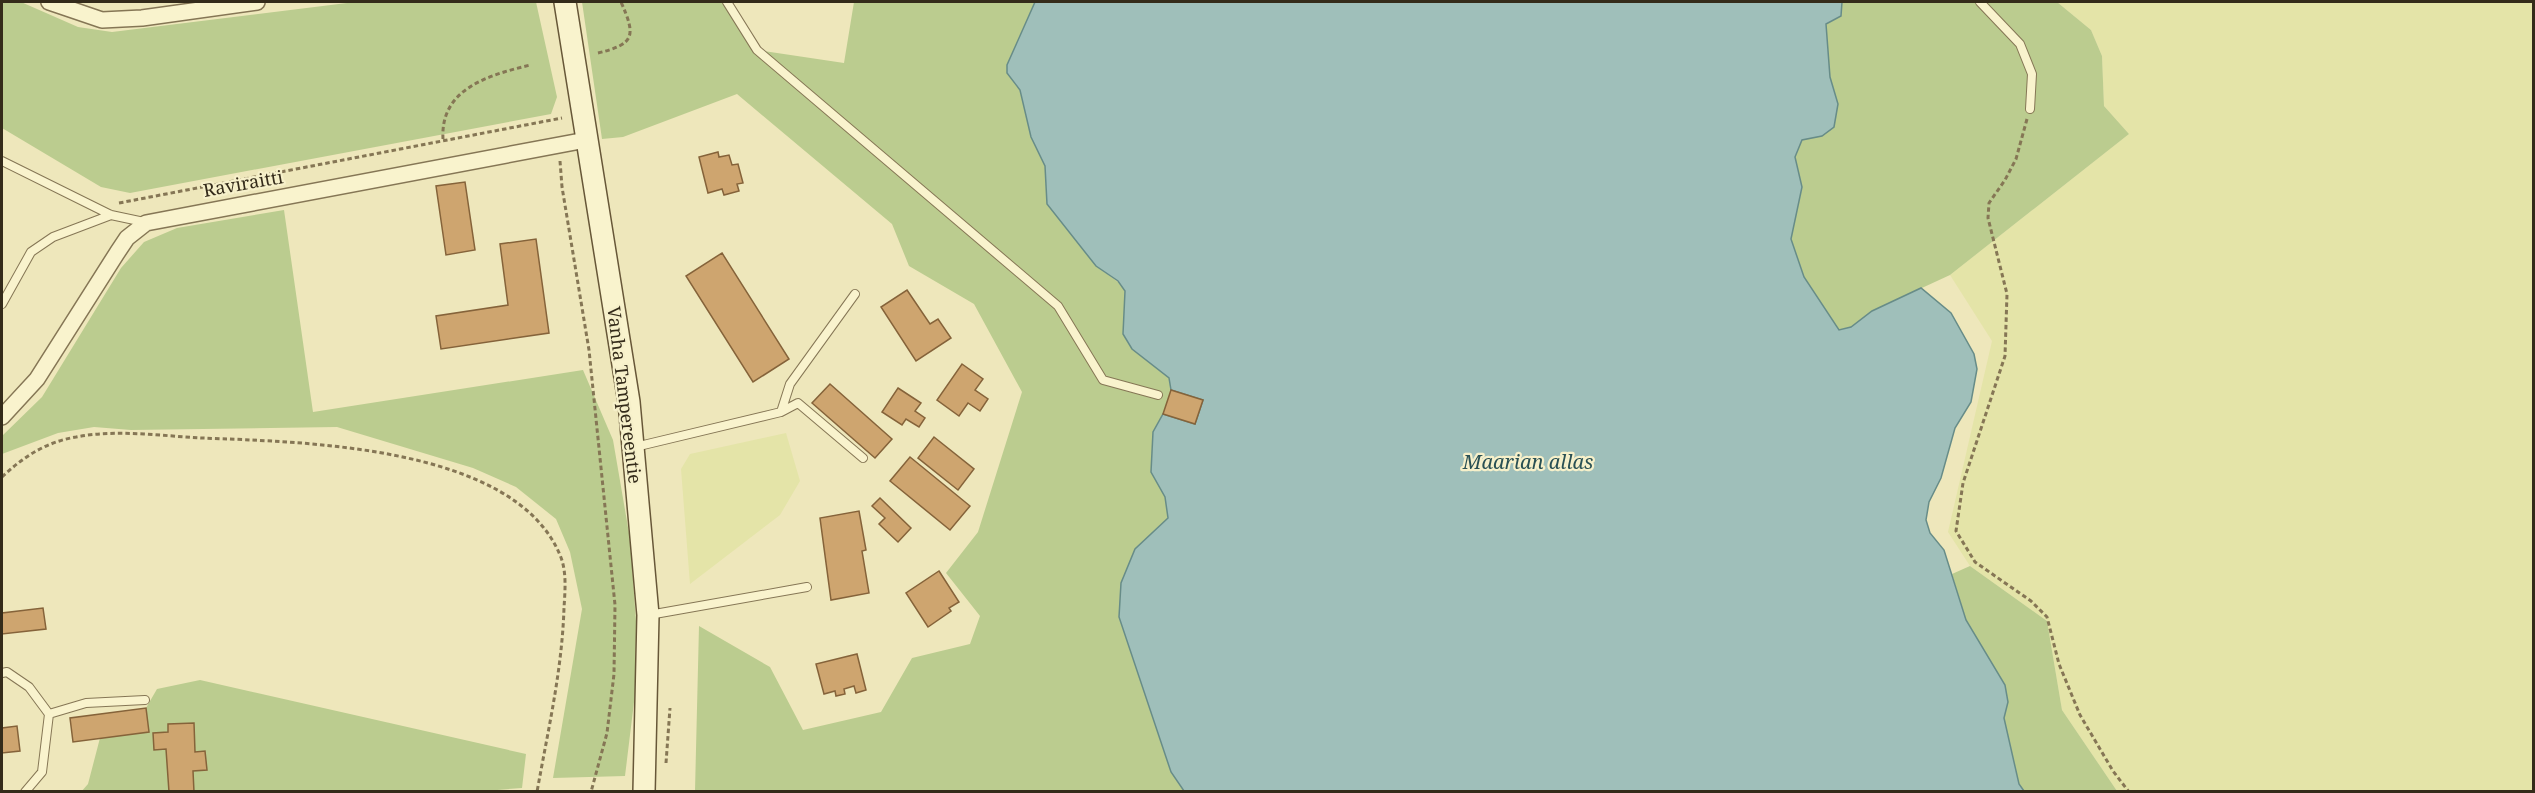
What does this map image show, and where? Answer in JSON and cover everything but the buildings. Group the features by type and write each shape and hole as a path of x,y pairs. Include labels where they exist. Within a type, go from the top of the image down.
{"main road":[{"name":"Vanha Tampereentie","path":"565,2 629,402 634,448 648,615 644,792"}],"street":[{"path":"49,2 102,20 142,18 257,2"},
{"name":"Raviraitti","path":"146,223 586,140"},
{"path":"2,417 37,379 127,238 146,223"}],"lane":[{"path":"727,2 757,50 1058,306 1103,380 1158,395"},
{"path":"1980,2 2020,44 2032,74 2030,109"},
{"path":"2,161 111,215 146,223"},
{"path":"2,304 32,252 53,237 111,215"},
{"path":"781,412 790,384 855,294"},
{"path":"634,448 781,412 798,403 863,458"},
{"path":"648,615 807,587"},
{"path":"2,673 7,672 30,687 49,714 42,772 25,792"},
{"path":"49,714 86,703 145,700"}],"path":[{"path":"598,53 619,48 629,40 632,26 621,2"},
{"path":"443,140 446,117 452,104 465,88 497,73 530,65"},
{"path":"2030,109 2016,159 1989,203 1988,218 2007,294 2005,356 1963,483 1956,531 1975,562 2031,600 2047,617 2059,664 2080,715 2113,771 2129,792"},
{"path":"111,215 113,205 562,118"},
{"path":"561,162 562,187 590,350 615,605 614,674 607,733 591,792"},
{"path":"2,477 17,462 42,447 75,437 105,434 275,441 357,449 410,458 459,473 505,493 536,520 551,538 561,556 565,579 563,634 556,692 537,792"},
{"path":"665,768 670,708"},
{"path":"572,792 583,792"}],"green space":[{"path":"2,2 21,2 78,27 112,32 355,2 536,2 557,97 551,114 130,193 101,187 2,128"},
{"path":"582,2 727,2 757,50 844,63 854,2 1035,2 1007,65 1007,73 1020,90 1031,137 1045,166 1047,204 1096,266 1118,282 1125,291 1123,334 1132,349 1169,378 1171,390 1163,414 1153,432 1151,472 1165,497 1168,518 1135,549 1119,617 1171,772 1184,791 695,791 699,626 770,667 803,730 881,712 912,658 970,644 980,616 946,573 978,532 1022,392 974,304 909,266 892,224 737,94 623,137 602,139"},
{"path":"1842,2 2057,2 2091,30 2102,56 2104,106 2129,134 1950,275 1872,311 1851,327 1839,330 1804,277 1791,239 1802,187 1795,157 1802,139 1822,136 1838,104 1830,77 1826,24 1841,16"},
{"path":"2057,2 2533,2 2533,791 2117,791 2062,710 2047,621 1970,566 1948,532 1992,341 1950,275 2129,134 2104,106 2102,56 2091,30"},
{"path":"284,210 313,412 583,370 613,440 630,539 636,621 635,694 625,776 553,778 582,609 570,552 556,519 516,487 473,468 337,427 131,430 94,427 58,433 2,454 2,436 42,397 121,268 144,242 177,228"},
{"path":"786,433 800,481 780,515 690,584 681,469 690,454"},
{"path":"1970,566 2047,621 2062,710 2117,791 2024,791 2019,784 2004,718 2008,702 2005,685 1966,620 1952,574"},
{"path":"200,680 526,754 522,788 472,792 81,792 88,784 100,738 149,732 146,708 157,689"}],"water":[{"name":"Maarian allas","path":"1035,2 1842,2 1841,16 1826,24 1830,77 1838,104 1834,127 1822,136 1802,140 1795,157 1802,187 1791,239 1804,277 1839,330 1851,327 1872,311 1921,288 1951,313 1974,354 1977,369 1971,402 1955,428 1941,478 1929,502 1926,520 1930,533 1944,550 1966,620 2005,685 2008,702 2004,718 2019,784 2024,791 1184,791 1171,772 1119,617 1121,583 1135,549 1168,518 1165,497 1151,472 1153,432 1163,414 1195,424 1203,400 1171,390 1169,378 1132,349 1123,334 1125,291 1118,281 1096,266 1047,204 1045,166 1031,137 1020,90 1007,73 1007,65"}]}
